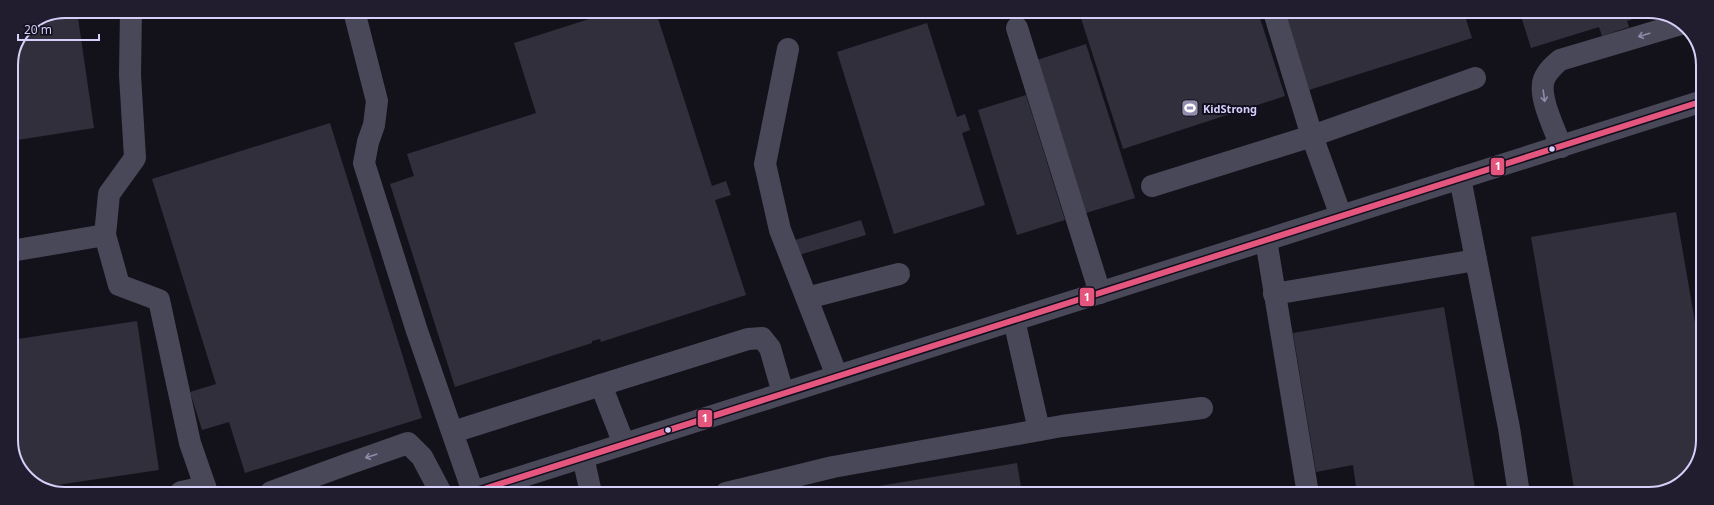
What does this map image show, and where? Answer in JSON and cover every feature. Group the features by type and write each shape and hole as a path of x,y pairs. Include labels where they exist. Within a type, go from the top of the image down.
{"street":[{"path":"130,18 130,75 135,158 109,194 105,235 119,285 159,300 190,443 205,487"},
{"path":"356,18 377,101 374,124 368,142 364,163 417,331 453,432 470,487"},
{"path":"1276,18 1312,136 1340,216"},
{"path":"1561,147 1544,98 1543,82 1549,70 1560,60 1675,26"},
{"path":"1017,28 1100,293"},
{"path":"788,50 765,164 780,230 837,376"},
{"path":"1152,186 1312,136 1475,78"},
{"path":"488,487 1696,103"},
{"path":"1460,178 1509,428 1518,487"},
{"path":"18,250 105,235"},
{"path":"1266,240 1307,487"},
{"path":"1274,294 1476,260"},
{"path":"807,298 899,274"},
{"path":"1014,320 1039,430"},
{"path":"453,432 748,339 762,338 770,348 783,393"},
{"path":"601,385 624,444"},
{"path":"751,487 833,467 1039,430 1202,408"},
{"path":"285,487 408,443 422,456 438,487"},
{"path":"583,457 590,487"}],"building":[{"path":"78,18 94,128 18,140 19,56 26,39 39,26 47,22 56,19"},
{"path":"592,18 658,18 712,186 726,181 731,195 715,200 746,295 601,342 600,339 592,341 592,343 455,387 390,184 414,176 407,154 536,113 514,43"},
{"path":"1081,18 1260,18 1285,96 1123,149"},
{"path":"1286,18 1466,18 1472,38 1309,90"},
{"path":"1522,18 1636,18 1627,21 1629,27 1602,36 1599,27 1531,48"},
{"path":"927,23 957,117 965,114 970,130 962,133 985,205 894,234 837,52"},
{"path":"1086,44 1135,198 1086,213 1037,60"},
{"path":"1026,95 1065,220 1017,235 978,110"},
{"path":"330,123 422,418 245,473 229,422 202,430 190,392 216,384 152,179"},
{"path":"1676,212 1696,328 1696,446 1688,466 1678,477 1670,482 1655,487 1574,487 1531,237"},
{"path":"861,220 866,235 799,255 795,240"},
{"path":"1444,307 1475,487 1356,487 1353,465 1316,472 1293,333"},
{"path":"137,321 159,470 54,485 44,482 34,475 28,469 20,455 18,443 18,339"},
{"path":"1017,463 1021,487 873,487"}],"transit line":[{"name":"1","path":"490,487 1696,103"}],"place":[{"name":"KidStrong","path":"1190,108"}]}
